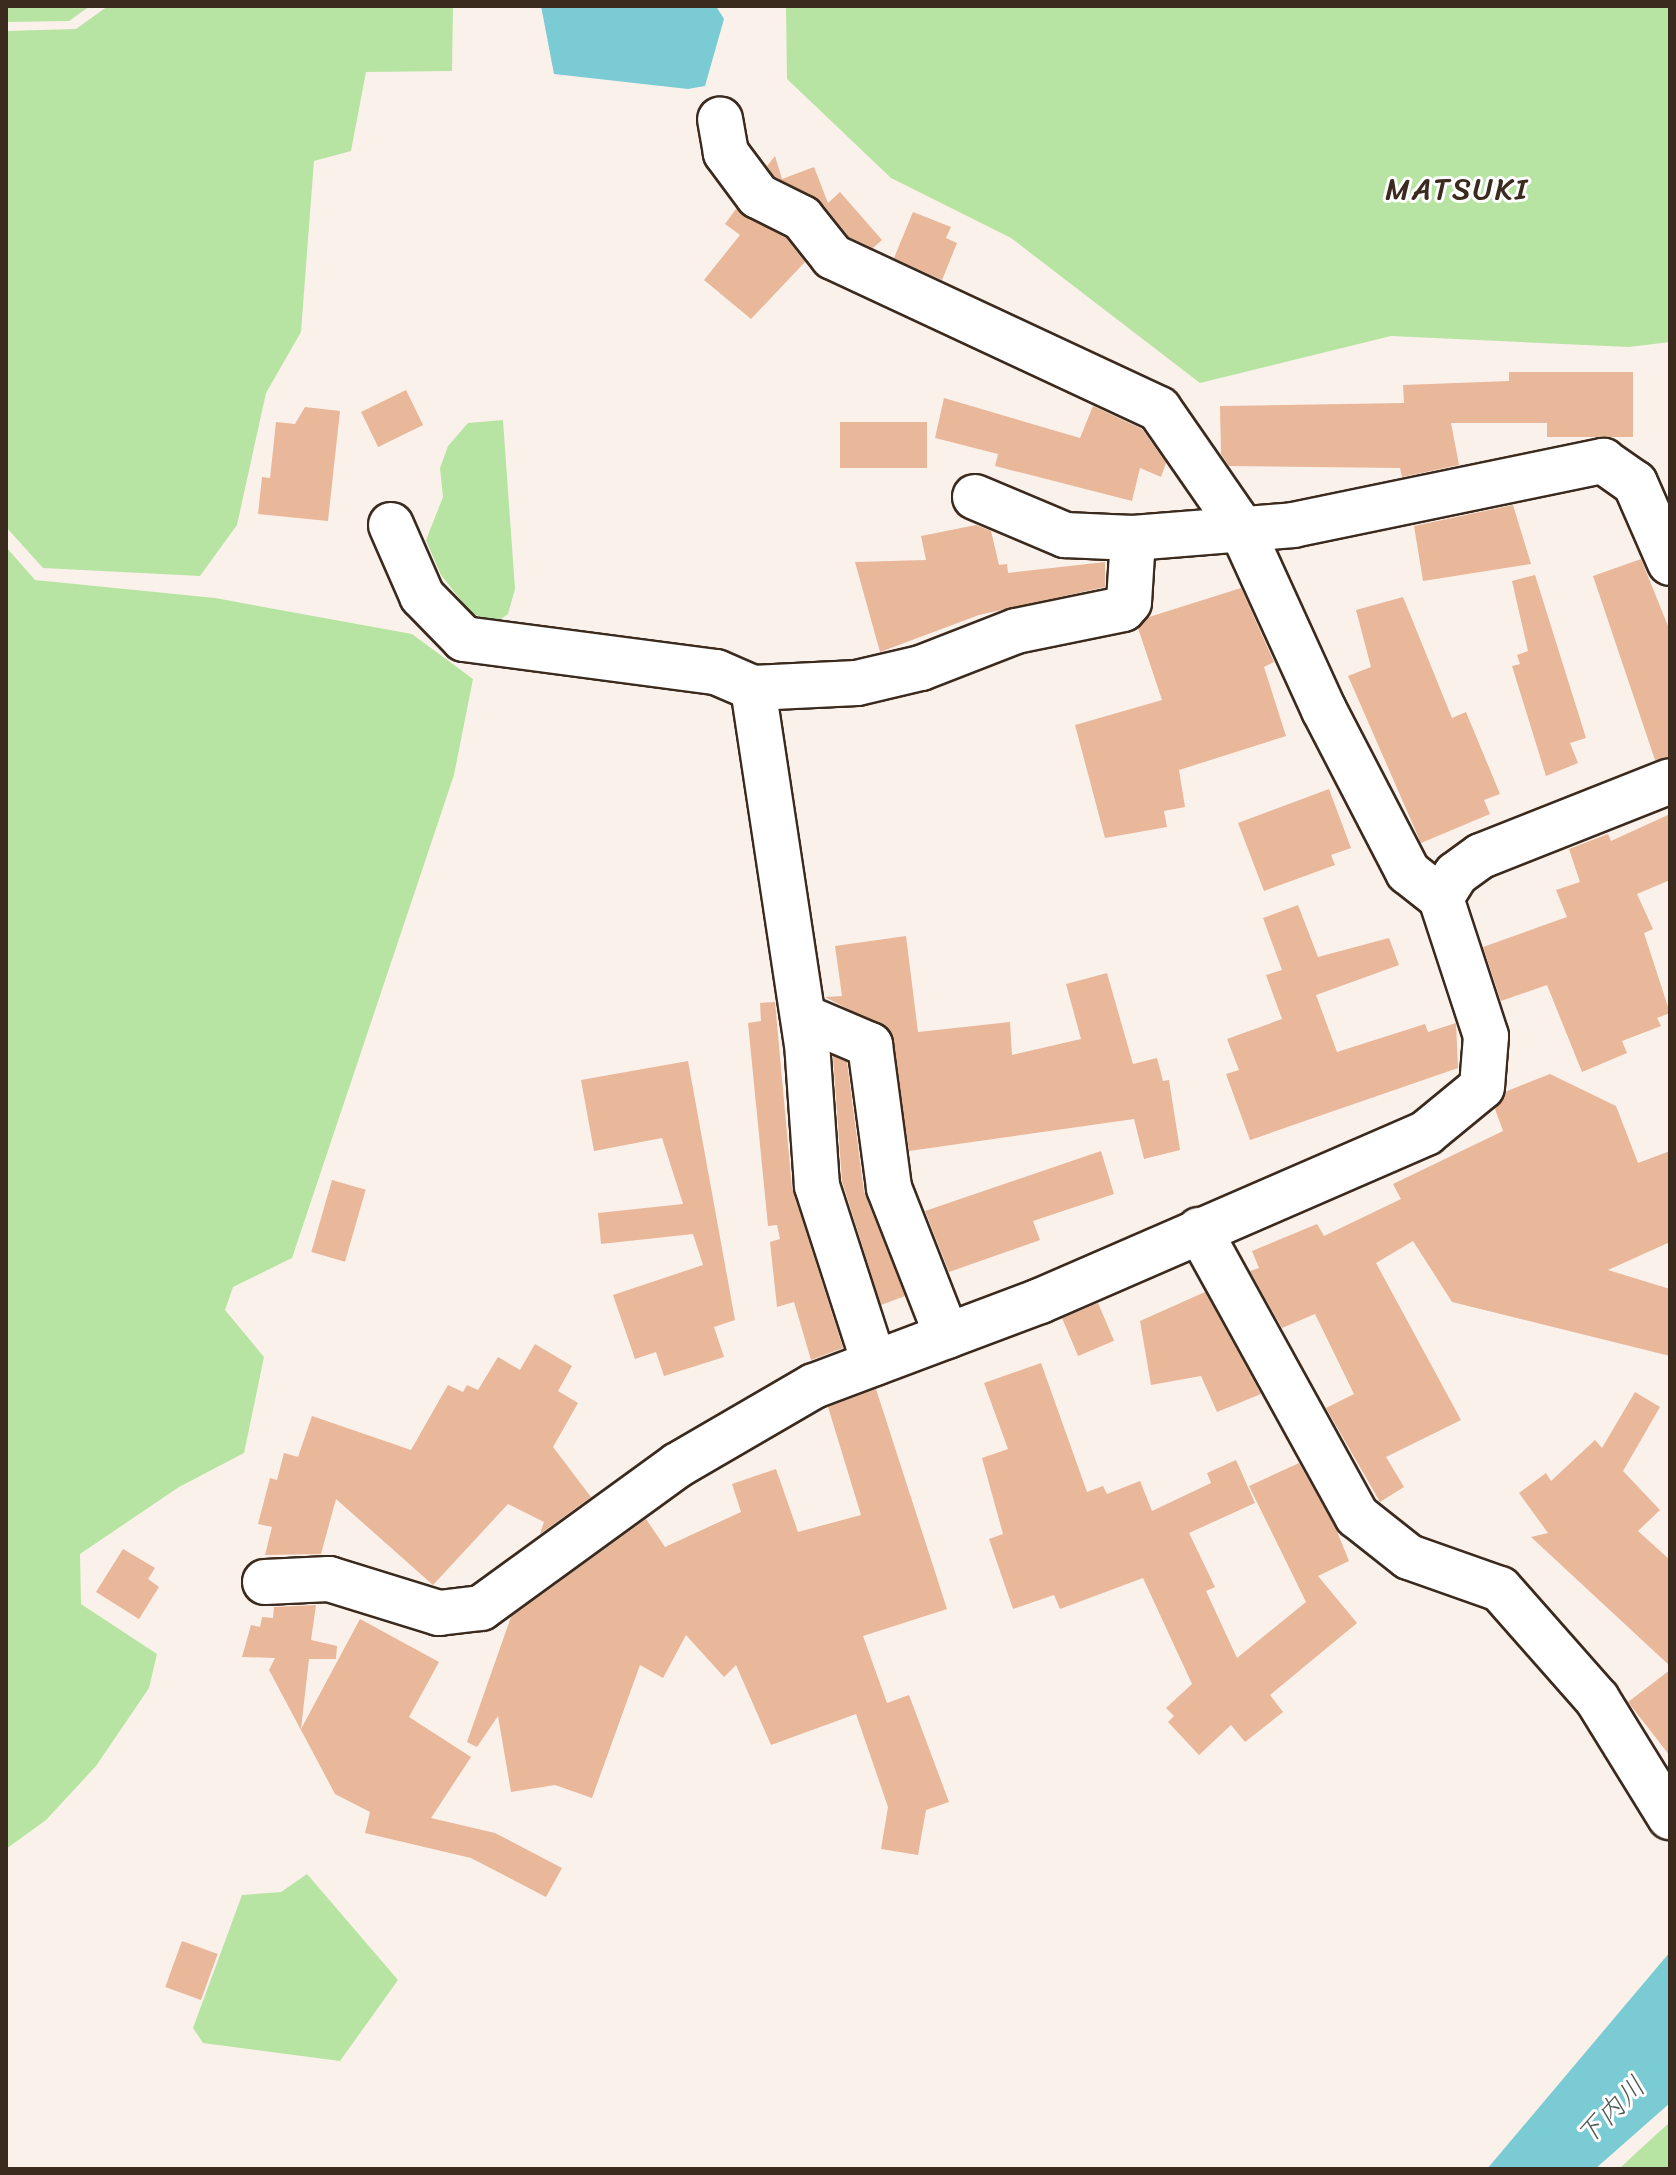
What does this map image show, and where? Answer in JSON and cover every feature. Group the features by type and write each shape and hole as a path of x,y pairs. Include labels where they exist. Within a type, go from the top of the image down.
{"street":[{"path":"265,1582 329,1579 439,1613 481,1608 678,1465 814,1386 947,1336 1426,1133 1482,1087 1486,1036 1441,898 1408,872 1324,710 1240,526 1159,409 833,257 802,218 758,196 726,153 720,120"},
{"path":"975,497 1065,535 1133,538 1240,526 1293,525 1603,461 1635,483 1670,563"},
{"path":"391,525 422,596 464,639 716,672 753,688 857,683 921,668 1016,631 1123,609 1129,602 1133,538"},
{"path":"753,688 804,1017 817,1186 874,1363"},
{"path":"1441,898 1456,874 1481,856 1670,781"},
{"path":"804,1017 870,1045 889,1188 947,1336"},
{"path":"1199,1230 1357,1516 1409,1557 1500,1589 1597,1699 1662,1795"}],"green space":[{"path":"6,6 90,6 69,21 6,22"},
{"path":"108,6 453,6 452,71 366,72 351,151 314,161 301,332 266,393 237,525 200,576 43,568 6,527 6,31 76,29"},
{"path":"786,6 1670,6 1670,342 1629,347 1391,336 1200,383 1011,238 891,178 787,79"},
{"path":"503,420 515,589 508,614 495,623 471,613 441,575 426,540 443,497 440,468 448,446 468,423"},
{"path":"6,547 35,580 215,598 412,634 473,679 454,775 292,1258 233,1287 225,1310 264,1357 244,1453 179,1487 80,1554 81,1604 157,1654 149,1688 96,1766 46,1820 6,1849"},
{"path":"307,1874 398,1980 340,2061 203,2043 193,2028 242,1895 281,1892"},
{"path":"1670,2122 1670,2169 1619,2169 1637,2152"}],"water":[{"path":"541,6 716,6 724,19 705,86 688,89 554,74"},
{"name":"下内川","path":"1670,1952 1670,2103 1595,2169 1487,2169"}],"building":[{"path":"775,156 782,179 814,167 828,203 840,192 882,240 873,248 849,237 821,202 774,176 767,166"},
{"path":"736,209 786,238 805,262 751,319 704,280 740,235 725,224"},
{"path":"913,212 951,227 946,238 957,243 942,280 894,258"},
{"path":"1509,372 1633,372 1633,437 1547,437 1547,423 1451,423 1459,465 1402,477 1400,468 1229,466 1221,454 1220,406 1404,403 1403,385 1509,381"},
{"path":"406,390 423,425 378,447 361,412"},
{"path":"944,398 1080,438 1093,406 1142,429 1166,463 1161,477 1140,468 1132,501 995,466 998,454 935,438"},
{"path":"305,407 340,411 328,521 258,514 262,477 270,478 276,422 295,424"},
{"path":"840,422 927,422 927,468 840,468"},
{"path":"1513,505 1531,564 1423,581 1414,526"},
{"path":"976,525 991,531 999,565 1007,564 1008,573 1105,562 1105,587 979,615 880,652 855,562 926,560 921,536"},
{"path":"1641,559 1670,631 1670,757 1655,760 1593,576"},
{"path":"1535,575 1586,738 1570,743 1578,763 1546,776 1512,666 1520,664 1517,655 1528,651 1512,581"},
{"path":"1241,588 1274,662 1264,667 1286,736 1179,770 1185,807 1164,811 1167,827 1105,838 1075,725 1162,700 1138,628 1149,617"},
{"path":"1403,597 1452,718 1466,712 1500,794 1484,800 1490,814 1421,843 1348,676 1371,667 1356,610"},
{"path":"1329,789 1351,848 1331,855 1335,865 1264,891 1238,823"},
{"path":"1670,814 1670,880 1637,894 1653,929 1644,933 1670,1013 1657,1018 1661,1026 1622,1041 1627,1053 1582,1072 1547,985 1501,1001 1483,947 1567,917 1556,890 1580,882 1569,849 1608,834 1611,841"},
{"path":"1298,905 1318,957 1389,938 1399,965 1316,995 1337,1052 1425,1024 1428,1032 1456,1023 1458,1068 1250,1140 1226,1074 1239,1070 1227,1039 1282,1019 1266,975 1282,970 1263,918"},
{"path":"906,936 918,1032 1010,1022 1012,1055 1081,1039 1066,984 1107,973 1133,1064 1157,1058 1163,1081 1169,1080 1180,1150 1144,1159 1134,1119 909,1151 890,1031 825,997 842,996 835,946"},
{"path":"775,1002 792,1188 843,1348 811,1360 794,1302 777,1307 770,1242 780,1239 777,1225 768,1226 748,1023 761,1021 760,1003"},
{"path":"833,1056 847,1062 864,1192 905,1296 881,1305 842,1181"},
{"path":"688,1061 735,1320 714,1327 724,1357 664,1376 656,1352 635,1359 613,1295 703,1265 693,1234 601,1244 598,1213 683,1204 662,1138 594,1151 581,1080"},
{"path":"1550,1074 1616,1106 1638,1163 1670,1151 1670,1242 1608,1270 1670,1289 1670,1356 1452,1302 1413,1241 1376,1263 1461,1420 1386,1457 1404,1487 1380,1502 1326,1408 1354,1394 1315,1314 1282,1328 1250,1271 1259,1268 1252,1251 1317,1224 1324,1236 1401,1199 1393,1184 1503,1131 1495,1109 1507,1091"},
{"path":"1101,1151 1114,1194 1033,1221 1040,1240 949,1272 925,1211"},
{"path":"332,1180 366,1190 345,1262 311,1252"},
{"path":"1205,1292 1261,1394 1217,1412 1201,1376 1151,1385 1140,1321"},
{"path":"1098,1303 1114,1341 1078,1356 1062,1318"},
{"path":"535,1344 572,1366 558,1391 578,1403 553,1447 591,1497 540,1534 544,1522 508,1504 433,1585 336,1499 321,1554 265,1555 272,1527 258,1524 270,1478 277,1480 284,1453 298,1457 312,1416 411,1450 448,1385 463,1392 467,1385 478,1390 498,1357 520,1370"},
{"path":"1041,1363 1087,1492 1103,1486 1107,1494 1140,1481 1152,1511 1211,1483 1207,1473 1236,1460 1255,1503 1189,1533 1215,1587 1206,1591 1237,1658 1306,1602 1249,1486 1299,1463 1336,1529 1349,1561 1318,1576 1357,1623 1270,1695 1283,1712 1245,1742 1231,1725 1199,1755 1168,1722 1174,1716 1166,1708 1192,1684 1143,1578 1060,1609 1054,1595 1013,1609 989,1539 1003,1534 982,1458 1008,1449 984,1383"},
{"path":"876,1389 947,1609 863,1636 887,1703 909,1695 949,1802 926,1810 918,1855 881,1849 888,1807 856,1714 771,1745 736,1665 724,1677 686,1635 663,1678 640,1665 592,1798 555,1785 511,1792 498,1716 477,1747 467,1742 511,1617 646,1519 665,1547 741,1512 732,1484 776,1469 798,1532 861,1515 828,1407"},
{"path":"1635,1392 1660,1407 1623,1471 1660,1510 1638,1531 1670,1560 1670,1666 1531,1537 1548,1533 1519,1493 1546,1473 1551,1481 1595,1440 1602,1448"},
{"path":"123,1549 155,1568 148,1579 159,1587 139,1619 96,1592"},
{"path":"316,1605 311,1640 337,1646 336,1659 309,1659 301,1729 360,1619 439,1662 409,1717 471,1757 431,1818 495,1833 562,1868 546,1897 471,1858 365,1833 370,1812 335,1794 269,1670 275,1658 242,1657 251,1625 260,1627 262,1617 273,1618 274,1607"},
{"path":"1670,1670 1670,1756 1628,1702"},
{"path":"182,1941 218,1954 201,2000 165,1987"}],"district":[{"name":"MATSUKI","path":"1457,189"}]}
